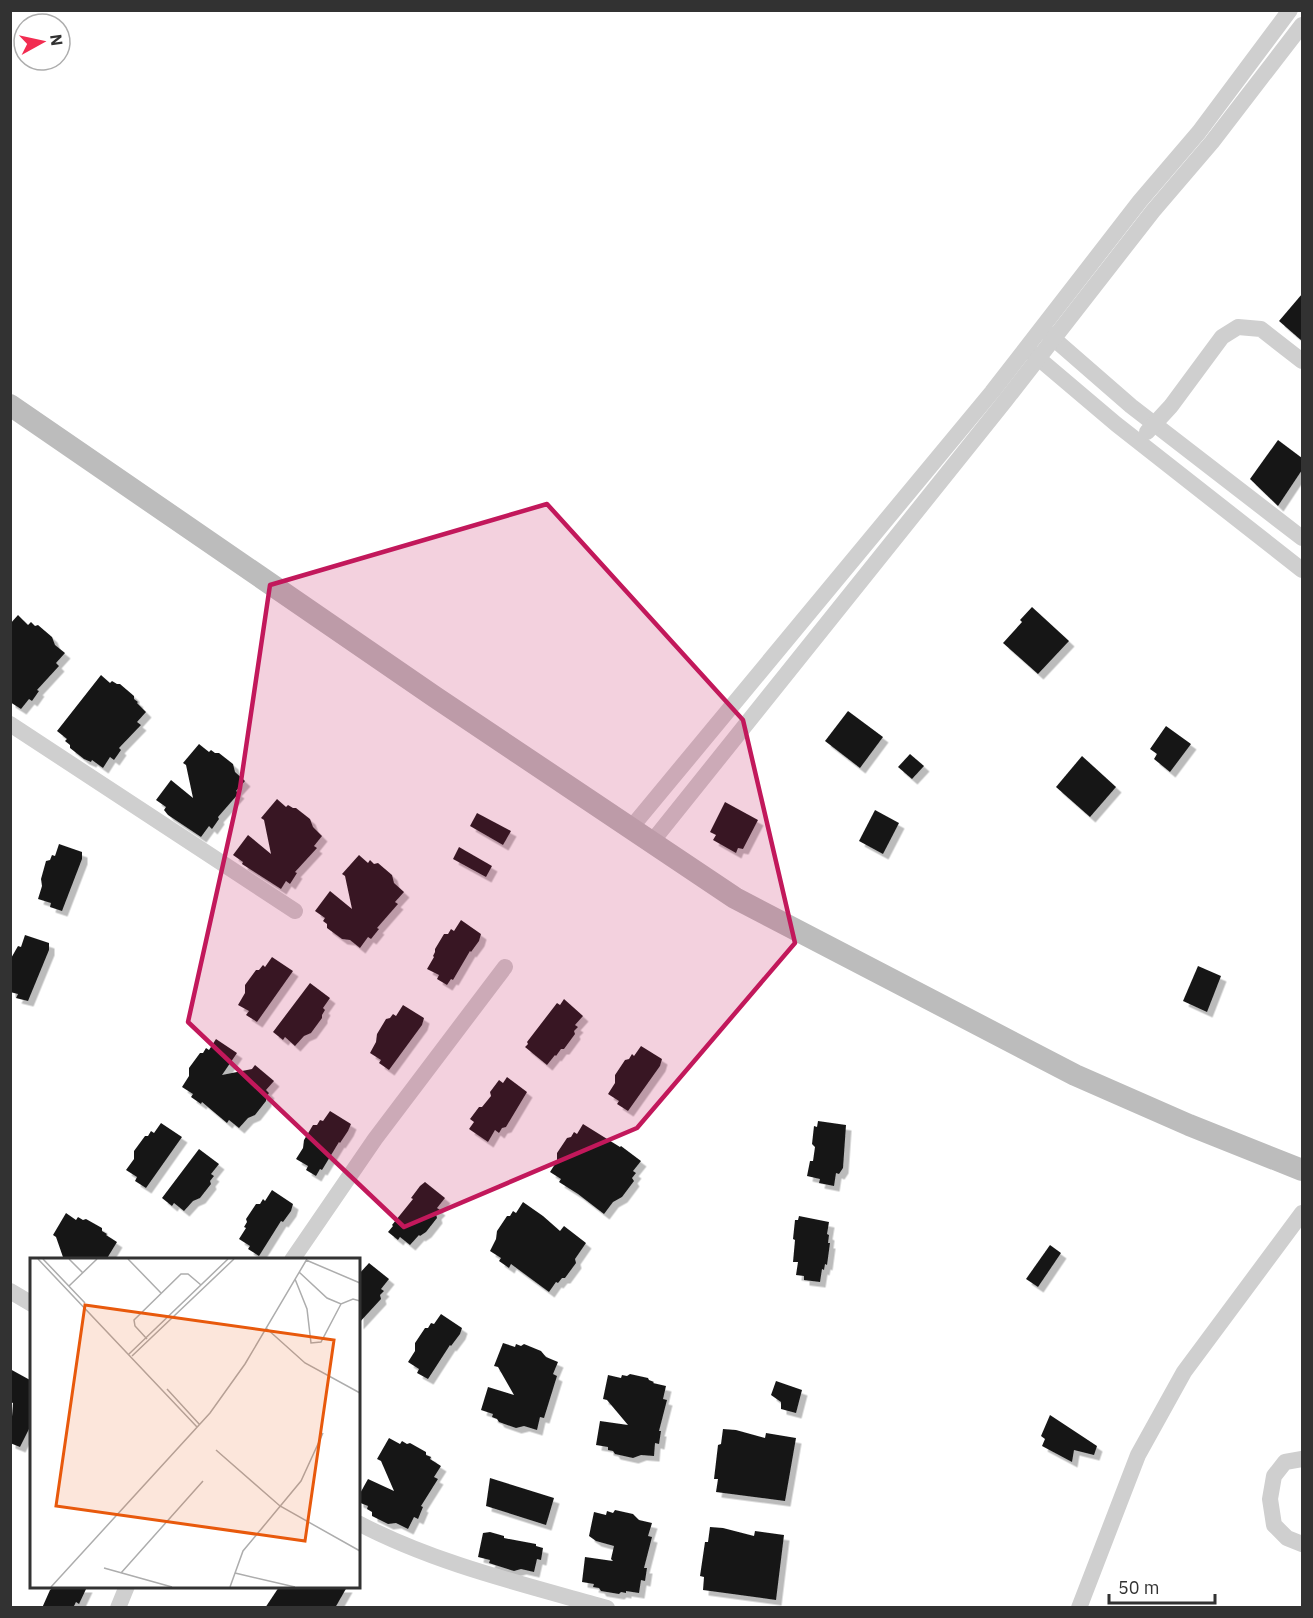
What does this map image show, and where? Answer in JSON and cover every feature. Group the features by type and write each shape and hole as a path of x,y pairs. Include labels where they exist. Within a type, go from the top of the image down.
{"street":[{"path":"651,843 1032,352 1140,201 1199,132 1290,10"},
{"path":"1047,332 1154,211 1212,141 1302,25"},
{"path":"1139,441 1171,406 1222,337 1238,327 1261,330 1302,361"},
{"path":"1047,332 1131,406 1302,538"},
{"path":"1032,352 1139,441 1302,570"},
{"path":"630,829 977,410 1032,352"},
{"path":"10,405 435,698 735,898 1075,1075 1189,1125 1302,1170"},
{"path":"10,724 295,911"},
{"path":"293,1258 375,1139 505,967"},
{"path":"1078,1608 1138,1455 1184,1372 1302,1214"},
{"path":"10,1291 30,1303"},
{"path":"1302,1459 1285,1462 1274,1476 1270,1499 1274,1525 1287,1538 1302,1544"},
{"path":"360,1524 382,1536 485,1574 607,1608"},
{"path":"118,1608 126,1588"}],"highlighted area":[{"path":"547,504 743,720 795,943 637,1128 404,1227 188,1022 240,788 270,585"}],"building":[{"path":"1302,294 1302,341 1279,321"},
{"path":"1278,440 1302,458 1302,470 1278,506 1250,479"},
{"path":"1032,607 1069,641 1038,674 1003,643"},
{"path":"18,615 28,625 31,622 35,626 38,625 65,653 56,663 59,666 37,690 39,691 32,701 29,699 21,709 10,702 10,624"},
{"path":"101,675 110,683 112,681 120,684 134,696 146,712 137,722 141,725 119,748 121,750 114,760 110,757 103,768 92,760 91,762 84,759 70,748 65,741 67,739 57,731"},
{"path":"848,711 883,737 860,768 825,741"},
{"path":"1166,726 1191,744 1170,772 1154,759 1157,754 1150,749"},
{"path":"199,744 209,752 211,750 219,753 233,764 235,772 245,781 236,791 239,793 218,817 212,829 209,826 201,837 168,815 164,810 166,807 156,800 171,780 193,798 186,765 183,763"},
{"path":"910,754 924,766 912,779 898,767"},
{"path":"1082,756 1116,787 1090,817 1056,787"},
{"path":"277,799 286,807 288,805 296,808 310,819 313,827 322,836 314,846 317,848 295,872 297,873 290,884 286,881 281,889 242,864 243,862 233,855 248,835 271,854 264,820 261,818"},
{"path":"725,802 758,820 743,849 738,848 736,853 713,840 716,835 710,832"},
{"path":"875,810 899,823 883,854 859,841"},
{"path":"477,813 511,831 503,845 470,826"},
{"path":"59,844 82,852 82,859 62,911 50,907 51,903 38,899 46,861 50,860 52,855 55,856"},
{"path":"459,847 492,866 486,877 453,859"},
{"path":"359,855 368,863 370,860 374,864 378,863 392,875 394,883 404,892 395,902 398,904 377,928 379,929 371,939 368,937 360,948 327,928 327,924 323,921 325,918 315,911 330,891 352,909 345,876 342,874"},
{"path":"461,920 481,934 479,941 470,951 453,980 451,979 447,985 437,979 439,975 427,969 444,934 448,934 451,929 454,931"},
{"path":"25,935 49,943 49,950 28,1001 16,998 18,994 10,992 10,960 18,946 21,947"},
{"path":"272,957 293,971 257,1022 246,1015 249,1011 238,1005 245,993 245,985 256,970 263,965 265,967"},
{"path":"1198,966 1221,976 1207,1012 1183,1001"},
{"path":"310,983 330,998 323,1008 325,1010 322,1018 311,1033 304,1036 295,1046 285,1037 283,1040 273,1032"},
{"path":"564,999 583,1016 575,1025 578,1027 574,1031 575,1034 564,1049 561,1049 547,1065 525,1047 557,1003 560,1005"},
{"path":"403,1005 424,1018 422,1025 389,1070 379,1063 381,1060 370,1053 386,1019 393,1014 396,1016"},
{"path":"216,1039 237,1053 222,1075 252,1069 255,1065 274,1081 266,1090 269,1093 266,1101 255,1115 248,1118 239,1128 229,1120 227,1123 202,1102 201,1104 191,1097 193,1094 182,1087 189,1076 189,1068 200,1053 203,1053 206,1048 209,1050"},
{"path":"641,1046 662,1059 660,1066 628,1111 608,1094 615,1083 615,1075 625,1060 629,1059 632,1054 634,1056"},
{"path":"507,1077 527,1092 506,1127 502,1128 499,1133 495,1130 488,1142 469,1129 474,1122 470,1119 491,1096 490,1092 499,1080 503,1083"},
{"path":"330,1111 351,1124 316,1176 306,1170 308,1166 296,1159 313,1125 317,1125 320,1120 323,1121"},
{"path":"818,1121 846,1125 843,1168 839,1174 836,1173 834,1186 819,1183 820,1179 807,1176 815,1147 812,1144 814,1126 817,1127"},
{"path":"161,1123 182,1137 146,1188 135,1181 137,1177 126,1170 134,1159 134,1151 145,1136 148,1136 151,1131 154,1133"},
{"path":"583,1124 621,1146 641,1161 633,1171 636,1173 632,1178 634,1181 622,1197 613,1202 604,1214 559,1182 561,1179 550,1172 557,1161 557,1153 567,1138 571,1137 574,1132 577,1134"},
{"path":"199,1149 219,1164 211,1174 214,1176 210,1181 211,1184 200,1198 193,1201 184,1211 174,1203 172,1206 162,1198"},
{"path":"425,1182 445,1198 437,1208 440,1210 436,1214 437,1218 426,1232 419,1235 410,1245 400,1237 398,1240 388,1232"},
{"path":"272,1190 293,1204 291,1211 283,1222 281,1221 259,1256 239,1239 246,1228 244,1227 246,1219 256,1204 260,1204 263,1199 265,1201"},
{"path":"523,1202 560,1231 564,1226 586,1243 565,1278 556,1282 549,1292 511,1264 509,1268 499,1261 501,1258 490,1251 497,1231 507,1216 510,1216 513,1211 516,1213"},
{"path":"66,1213 76,1220 78,1217 86,1219 102,1228 106,1235 117,1242 107,1258 63,1258 56,1237 53,1235"},
{"path":"799,1216 829,1222 827,1234 829,1235 828,1243 830,1243 827,1265 825,1264 824,1270 822,1269 820,1282 804,1280 804,1276 796,1275 798,1262 793,1262 795,1240 793,1239 795,1220 798,1220"},
{"path":"1050,1245 1061,1253 1038,1287 1026,1279"},
{"path":"369,1263 389,1279 381,1289 384,1291 380,1295 381,1299 360,1322 360,1273"},
{"path":"441,1314 462,1328 428,1379 417,1373 419,1369 408,1362 415,1351 415,1343 425,1328 428,1328 431,1323 434,1324"},
{"path":"503,1343 515,1347 516,1344 521,1346 524,1344 558,1362 553,1374 557,1376 544,1418 540,1417 537,1430 524,1426 516,1428 499,1422 492,1417 493,1414 481,1410 488,1387 514,1395 498,1367 494,1366"},
{"path":"10,1369 30,1380 30,1427 20,1447 10,1443 13,1403 10,1402"},
{"path":"630,1374 648,1378 653,1383 666,1386 663,1399 667,1400 659,1431 661,1431 659,1444 655,1443 654,1456 641,1455 633,1458 615,1454 608,1450 608,1447 596,1445 600,1421 628,1425 607,1400 603,1399 608,1375 621,1378 622,1375"},
{"path":"776,1381 802,1390 796,1413 781,1409 781,1402 771,1395"},
{"path":"1050,1415 1097,1446 1094,1455 1074,1450 1072,1462 1042,1446 1045,1439 1041,1436"},
{"path":"723,1429 765,1438 766,1433 796,1438 785,1501 716,1492 718,1479 714,1479 718,1445 721,1444"},
{"path":"389,1438 400,1444 402,1441 410,1443 426,1452 426,1455 431,1457 430,1459 441,1466 434,1477 438,1479 421,1506 423,1507 418,1519 414,1517 408,1529 396,1523 388,1524 372,1516 372,1512 367,1509 368,1506 360,1503 360,1493 368,1479 394,1491 381,1461 377,1459"},
{"path":"490,1478 554,1498 546,1525 486,1506"},
{"path":"615,1510 633,1514 639,1520 652,1523 648,1536 652,1537 644,1568 647,1568 645,1581 641,1580 639,1593 626,1591 626,1593 619,1594 601,1591 593,1587 594,1584 582,1582 585,1557 613,1561 611,1559 614,1546 596,1541 589,1536 594,1512 606,1515 607,1511 613,1513"},
{"path":"710,1527 754,1536 755,1531 784,1535 776,1600 703,1590 704,1577 700,1576 705,1542 708,1542"},
{"path":"490,1532 504,1536 504,1538 536,1544 543,1548 541,1560 537,1559 534,1572 521,1569 514,1571 478,1557 483,1533"},
{"path":"53,1588 87,1588 79,1604 76,1602 73,1608 42,1608"},
{"path":"278,1588 346,1588 335,1608 265,1608"}]}
